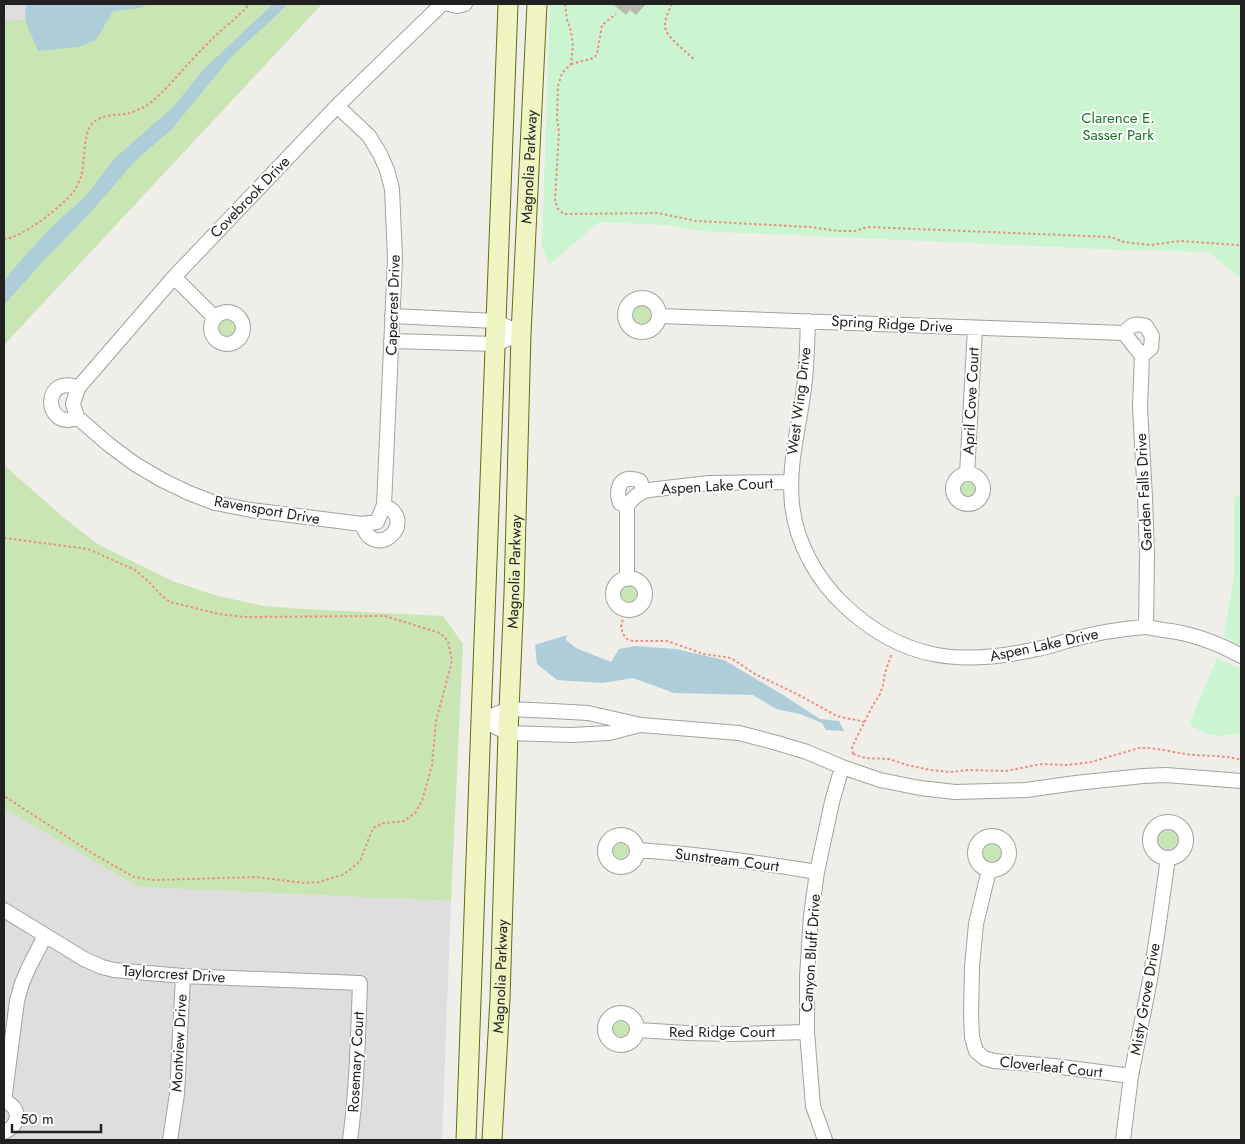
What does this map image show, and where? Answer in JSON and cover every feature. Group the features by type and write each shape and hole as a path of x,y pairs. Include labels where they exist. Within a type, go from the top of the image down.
{"main road":[{"name":"Magnolia Parkway","path":"466,1140 480,720 508,4"},
{"name":"Magnolia Parkway","path":"492,1140 514,594 521,334 537,4"},
{"path":"470,1023 498,1023"}],"street":[{"name":"Covebrook Drive","path":"75,410 78,388 174,277 337,106 442,4"},
{"path":"449,4 457,6 465,4"},
{"name":"Capecrest Drive","path":"337,106 369,136 387,170 392,193 396,258 384,506 377,522"},
{"path":"174,277 215,318"},
{"path":"392,316 496,321 521,334"},
{"name":"Spring Ridge Drive","path":"659,316 1124,333"},
{"name":"West Wing Drive","path":"791,482 793,454 804,388 808,321"},
{"name":"Garden Falls Drive","path":"1124,333 1135,324 1146,326 1152,336 1151,348 1142,356 1140,407 1146,498 1146,627"},
{"name":"April Cove Court","path":"967,474 975,328"},
{"path":"1124,333 1142,356"},
{"path":"391,341 495,344 521,334"},
{"path":"75,410 69,420 61,418 54,413 51,397 62,385 71,385 78,388"},
{"name":"Ravensport Drive","path":"75,410 108,444 135,464 162,480 198,496 251,510 362,524 377,522"},
{"name":"Aspen Lake Court","path":"627,579 627,506 620,503 618,497 620,484 631,478 640,481 644,491 709,483 791,482"},
{"name":"Aspen Lake Drive","path":"791,482 792,506 796,524 806,553 820,578 838,600 856,616 898,644 921,652 946,657 974,659 1002,656 1039,649 1083,637 1146,627 1191,634 1213,642 1241,656"},
{"path":"362,524 364,532 370,538 377,541 385,540 392,536 398,522 396,515 391,509 384,506"},
{"path":"622,580 637,581 641,584 645,598 640,606 635,609 625,610 617,605 614,596 616,587 622,580"},
{"path":"480,720 509,710 588,713 641,725 738,733 807,752 880,780 920,788 955,792 1026,790 1166,775 1241,781"},
{"path":"480,720 508,733 571,735 610,733 641,725"},
{"name":"Canyon Bluff Drive","path":"825,1140 813,1106 806,1032 807,976 811,916 817,872 832,802 842,767"},
{"name":"Sunstream Court","path":"637,850 721,858 817,872"},
{"name":"Misty Grove Drive","path":"1123,1140 1131,1076 1151,971 1168,858"},
{"name":"Cloverleaf Court","path":"988,870 976,924 972,967 972,1037 976,1051 984,1058 994,1061 1054,1066 1131,1076"},
{"name":"Taylorcrest Drive","path":"4,910 84,959 114,970 183,976 360,984"},
{"path":"4,1132 14,1125 16,1119 14,1107 4,1101 17,1001 22,983 45,936"},
{"name":"Montview Drive","path":"170,1140 177,1094 183,976"},
{"name":"Rosemary Court","path":"350,1140 354,1112 360,984"},
{"name":"Red Ridge Court","path":"637,1030 734,1034 806,1032"}],"path":[{"path":"4,239 21,233 50,215 74,191 83,169 87,135 90,126 96,120 102,117 131,113 146,106 249,4"},
{"path":"565,4 573,46 570,64 562,73 558,86 557,118 559,132 555,201 558,209 564,214 658,213 696,221 810,227 839,231 855,231 867,227 1111,237 1124,242 1150,245 1180,241 1241,244"},
{"path":"672,4 666,20 666,31 695,60"},
{"path":"570,64 594,58 598,54 602,25 616,14"},
{"path":"4,538 88,550 135,570 170,602 218,614 245,617 385,616 440,633 448,641 452,661 436,721 432,765 422,801 415,812 404,821 384,823 374,828 360,861 351,870 342,875 319,882 305,883 255,877 155,880 134,877 92,853 4,796"},
{"path":"625,610 621,627 623,634 628,639 633,641 666,641 704,654 731,658 756,674 837,716 864,722"},
{"path":"854,743 860,728 880,694 891,656 898,644"},
{"path":"853,754 865,758 889,758 907,765 951,772 968,770 1006,771 1042,764 1067,765 1091,762 1139,748 1188,755 1229,756 1241,760"}],"shaded area":[{"path":"4,4 38,4 33,13 17,21 4,21"},
{"path":"4,809 139,887 451,901 442,1140 4,1140"}],"green space":[{"path":"38,4 322,4 4,345 4,21 28,16"},
{"name":"Clarence E. Sasser Park","path":"550,4 1241,4 1241,277 1209,252 1122,250 699,231 664,225 599,222 549,265 542,245"},
{"path":"638,306 646,306 651,311 649,322 638,324 633,319 633,311"},
{"path":"227,311 233,312 241,320 241,332 233,340 227,341 221,340 213,332 212,326 213,320 221,312"},
{"path":"4,465 64,518 99,545 175,582 218,596 264,606 443,616 463,644 451,901 139,887 4,809"},
{"path":"968,479 975,482 978,489 975,496 968,499 961,496 958,489 961,482"},
{"path":"1241,495 1241,647 1227,642 1224,634 1234,576 1234,497"},
{"path":"629,585 636,588 639,595 636,602 629,605 622,602 619,595 622,588"},
{"path":"1217,658 1241,669 1241,733 1226,736 1208,734 1189,724"},
{"path":"1168,830 1175,833 1178,840 1175,847 1168,850 1161,847 1158,840 1161,833"},
{"path":"617,842 625,842 630,847 628,858 617,860 612,855 612,847"},
{"path":"992,843 999,846 1002,853 999,860 992,863 985,860 982,853 985,846"},
{"path":"617,1020 625,1020 630,1025 628,1036 617,1038 612,1033 612,1025"}],"water":[{"path":"26,4 148,4 141,8 113,11 96,40 78,47 38,51 27,25 25,17"},
{"path":"273,4 287,4 230,58 172,129 136,160 91,212 4,305 4,282 48,230 86,196 114,159 174,106 204,69"},
{"path":"567,635 566,640 576,648 611,662 619,649 635,646 676,649 724,660 820,719 839,721 844,731 826,730 822,723 800,714 776,709 753,695 674,693 633,678 603,683 557,680 537,664 535,645"}],"building":[{"path":"613,4 646,4 636,15 630,10 626,15"}]}
